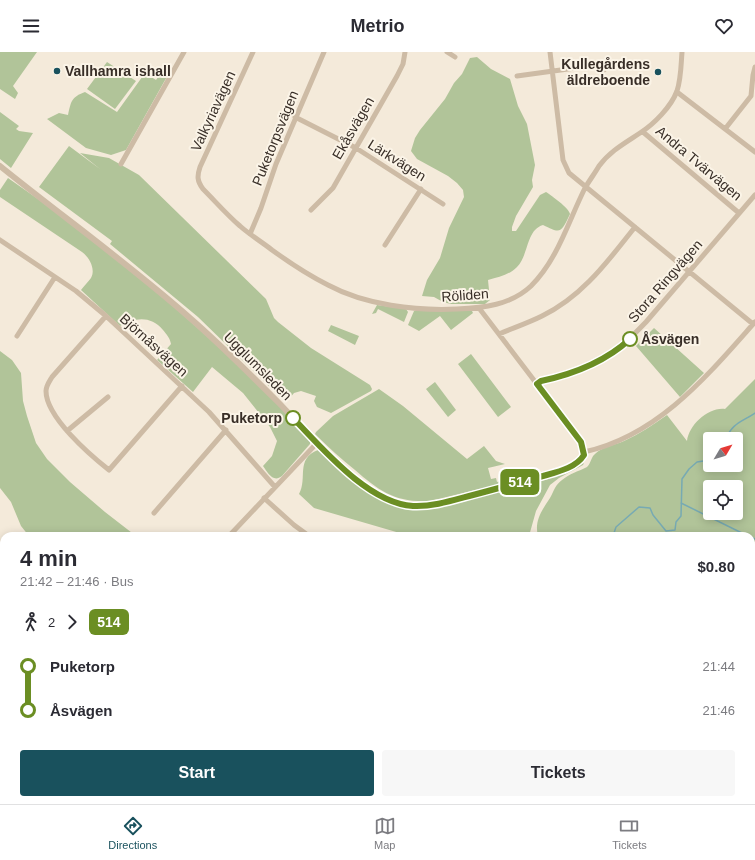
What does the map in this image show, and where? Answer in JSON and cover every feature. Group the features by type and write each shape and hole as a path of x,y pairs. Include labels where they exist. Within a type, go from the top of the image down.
{"street":[{"path":"121,164 184,52"},
{"name":"Valkyriavägen","path":"198,180 197,177 200,167 253,52"},
{"name":"Puketorpsvägen","path":"250,234 261,208 274,169 324,52"},
{"name":"Ekåsvägen","path":"311,210 332,188 356,148 397,76 403,64 405,52"},
{"path":"447,52 455,57"},
{"path":"479,308 581,442 584,452 625,438 647,426 666,412 693,389 754,323 568,173 563,160 550,52"},
{"name":"Röliden","path":"198,180 203,189 240,226 296,267 329,286 354,296 411,308 440,310 493,306 513,298 526,290 540,276 554,256 585,187 608,156 620,146 643,132 656,120 670,103 677,92 682,52"},
{"path":"517,76 597,65 602,67 604,70"},
{"path":"725,129 751,96 755,68"},
{"path":"677,92 755,152"},
{"name":"Lärkvägen","path":"295,118 356,148 443,204"},
{"name":"Andra Tvärvägen","path":"643,132 739,213"},
{"name":"Ugglumsleden","path":"0,166 114,254 189,317 254,378 317,443 358,481 382,497 412,506 437,504 554,473 577,463 583,458 584,452"},
{"path":"385,245 421,189"},
{"name":"Stora Ringvägen","path":"537,384 541,381 585,368 615,351 641,328 755,195"},
{"path":"499,334 541,317 567,301 594,277 635,227"},
{"name":"Björnåsvägen","path":"1,242 76,291 106,316 142,352 182,386 226,430 275,487"},
{"path":"17,336 55,277"},
{"path":"106,316 52,377 47,386 46,394 48,401 67,431 80,446 109,470 182,386"},
{"path":"67,431 108,397"},
{"path":"154,513 226,430"},
{"path":"233,532 317,443"},
{"path":"264,498 299,532"}],"green space":[{"path":"0,52 37,52 13,86 18,93 15,99 0,89"},
{"path":"477,57 491,69 510,79 518,106 527,124 535,165 532,180 533,187 516,216 512,231 516,231 540,195 546,192 564,205 570,214 565,225 560,230 554,230 543,225 533,232 524,256 517,267 507,274 488,280 490,300 485,304 451,304 434,297 422,296 427,280 440,258 449,228 464,197 463,190 448,176 417,159 411,151 415,138 420,130 445,99 454,83 462,74 470,58"},
{"path":"107,62 136,81 115,109 87,89"},
{"path":"163,70 169,73 126,150 111,155 86,148 47,119 59,113 68,115 72,100 85,92 117,112 145,73 156,80"},
{"path":"0,112 19,126 16,129 19,131 33,133 11,168 0,159"},
{"path":"69,146 100,169 80,153 109,158 139,175 266,299 274,318 278,322 311,348 370,385 372,389 371,391 331,413 317,407 314,401 316,396 301,391 294,393 289,399 279,396 198,317 110,244 112,241 39,187"},
{"path":"8,178 75,225 143,279 250,375 310,439 310,444 282,476 279,478 273,478 263,466 272,456 277,441 270,427 243,393 212,367 193,392 157,360 171,344 169,338 163,330 153,322 143,319 132,321 120,326 81,290 92,275 93,271 89,260 82,252 0,197 0,190"},
{"path":"377,305 406,309 408,312 404,322 378,309 376,313 372,314"},
{"path":"414,311 472,311 473,313 451,330 440,316 419,331 408,325"},
{"path":"331,325 359,336 355,345 328,331"},
{"path":"654,328 704,373 680,397 636,346"},
{"path":"0,351 12,360 21,373 23,401 27,416 36,443 47,459 70,482 131,532 26,532 21,526 11,502 0,488"},
{"path":"471,354 511,407 498,417 458,364"},
{"path":"755,379 755,532 537,532 537,525 542,511 558,484 568,476 587,467 594,455 598,452 624,441 667,415 687,441 691,429 695,423 700,418 712,411 725,409"},
{"path":"435,382 456,410 448,417 426,389"},
{"path":"379,389 403,406 467,459 484,446 496,461 505,464 488,468 491,479 496,478 497,482 516,477 517,480 430,501 407,500 398,498 380,490 345,462 315,434 333,416"},
{"path":"318,450 355,482 374,496 397,506 417,509 444,506 532,484 572,470 584,463 550,485 536,511 530,532 396,532 314,508 299,494 303,482 304,464 311,454"}],"waterway":[{"path":"729,432 738,423 755,413"},
{"path":"614,532 616,527 639,507 650,508 653,515 666,531 675,530 676,522 681,516 682,479 689,469 697,462 703,461"},
{"path":"681,503 740,532"}],"bus line":[{"name":"514","path":"293,418 317,443 358,481 382,497 412,506 437,504 560,471 577,463 583,458 584,452 581,442 537,384 541,381 572,373 596,363 630,339"}],"place":[{"name":"Vallhamra ishall","path":"57,71"},
{"name":"Kullegårdens äldreboende","path":"658,72"},
{"name":"Åsvägen","path":"630,339"},
{"name":"Puketorp","path":"293,418"}]}
